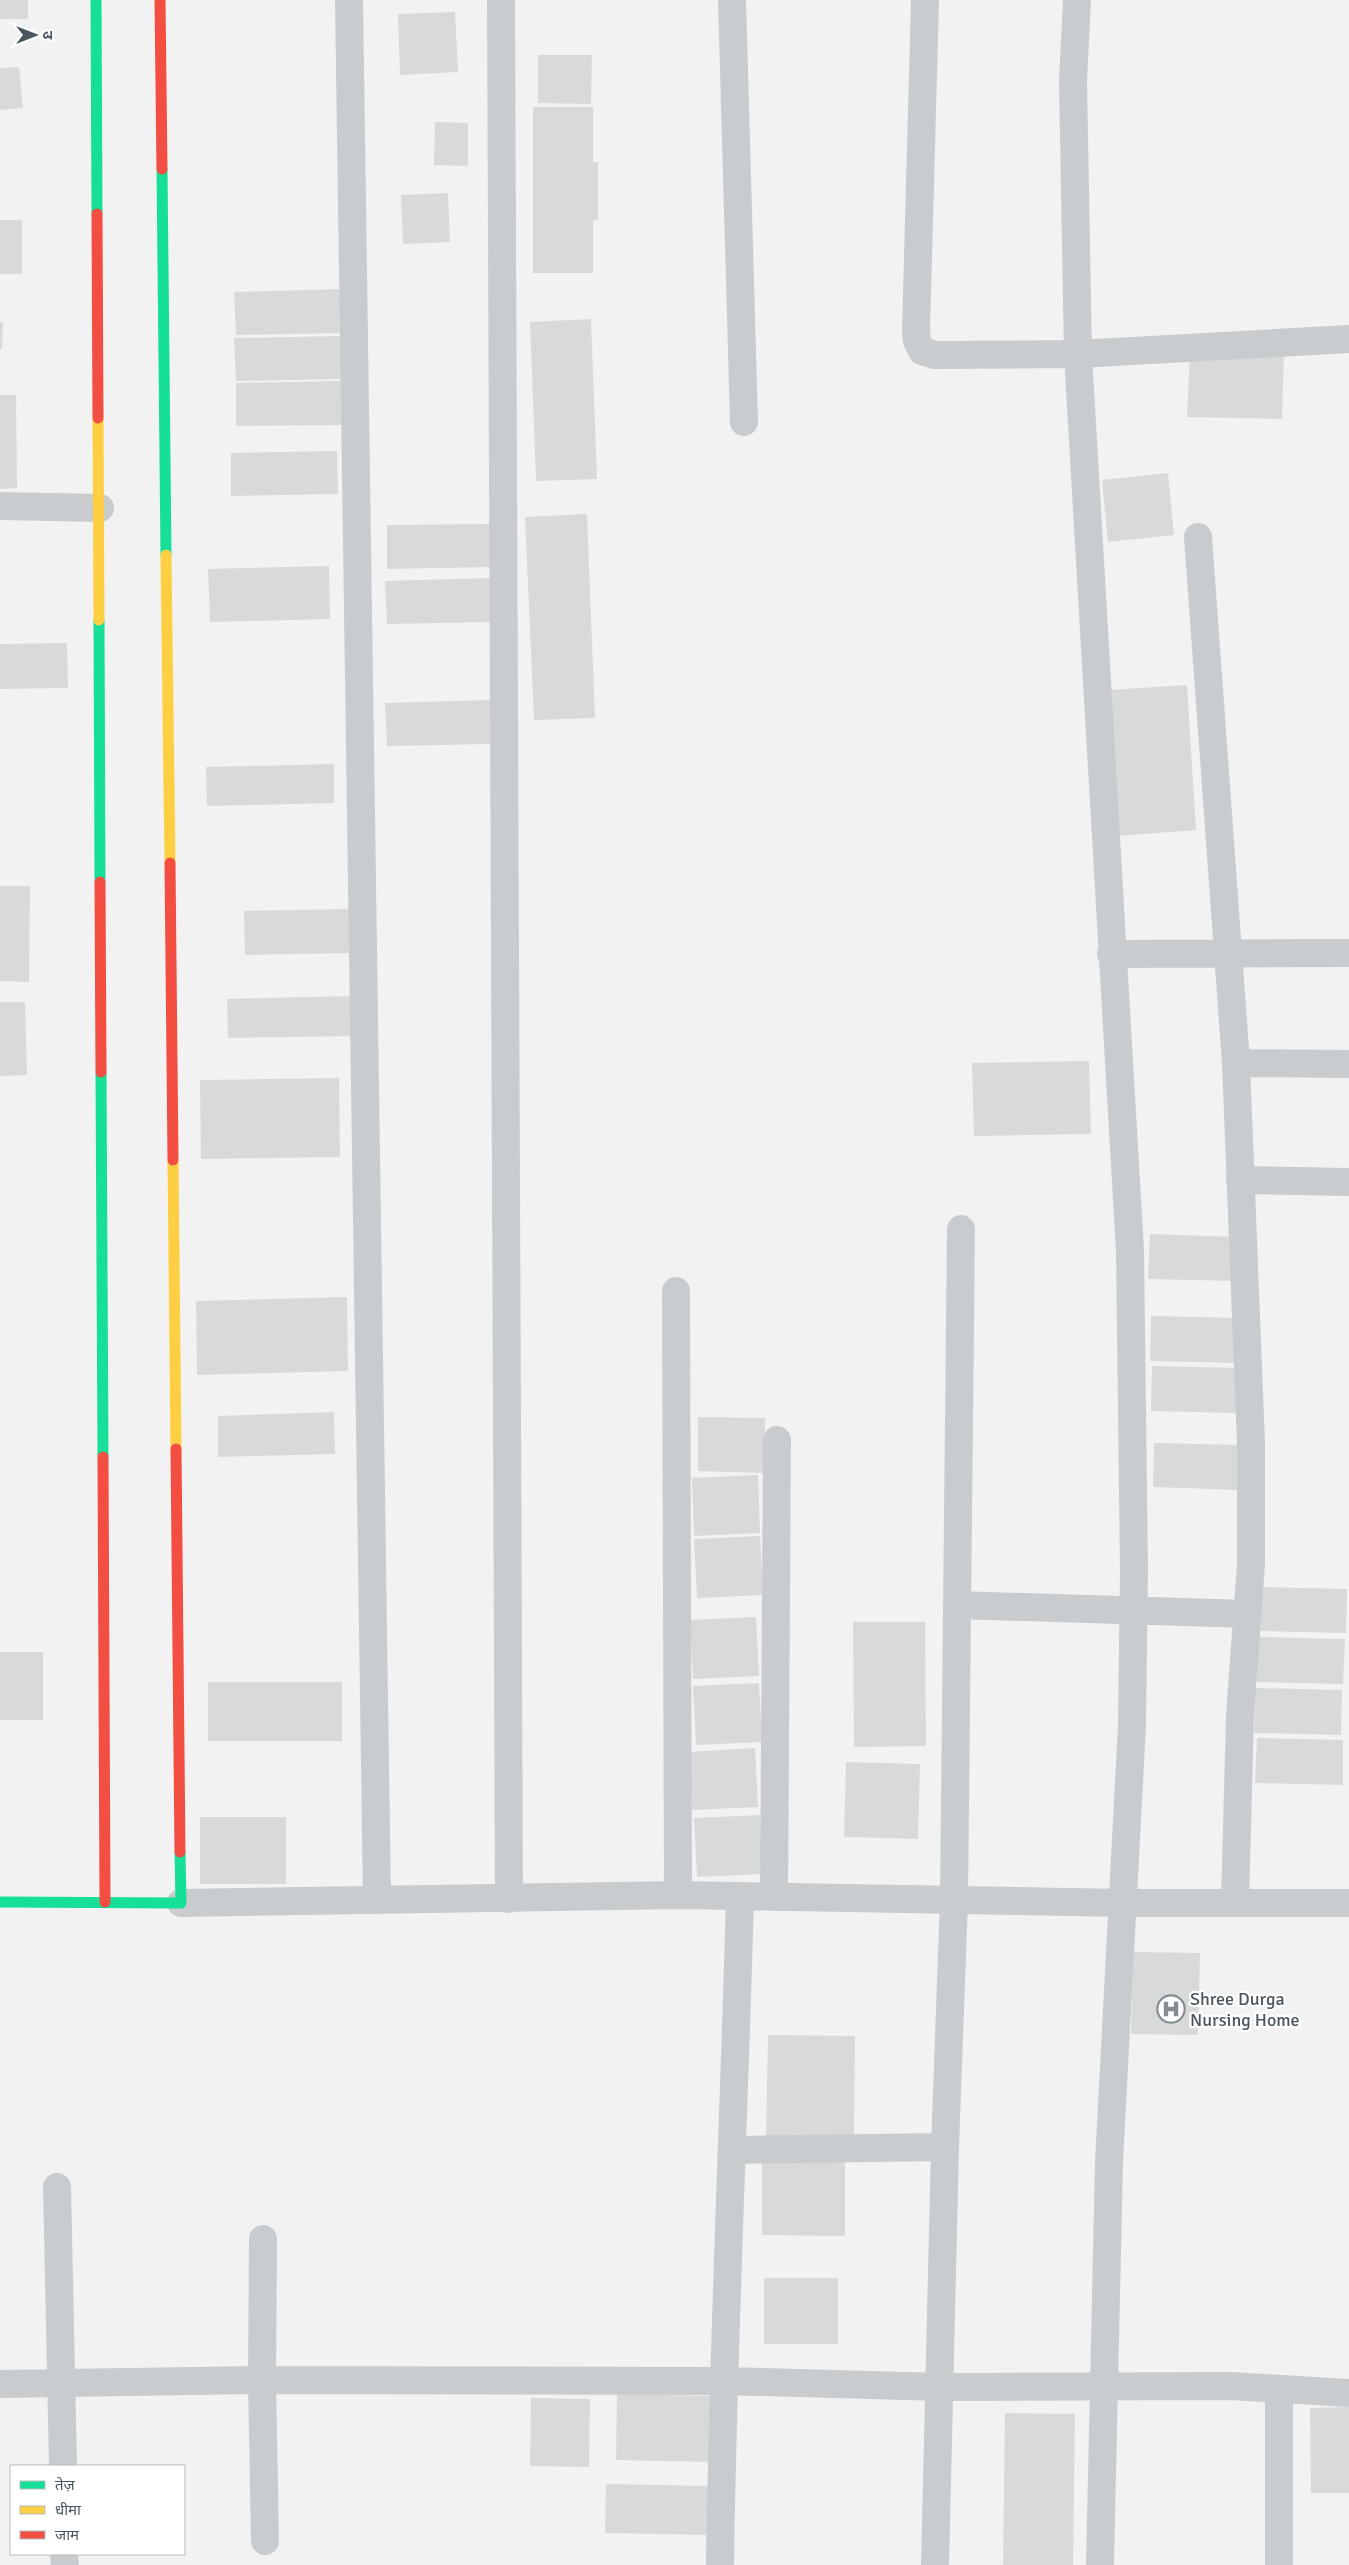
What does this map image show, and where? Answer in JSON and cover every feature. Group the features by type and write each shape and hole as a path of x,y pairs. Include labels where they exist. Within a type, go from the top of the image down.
{"street":[{"path":"96,0 100,508 105,1902"},
{"path":"160,0 181,1903"},
{"path":"349,0 377,1900"},
{"path":"501,0 509,1899"},
{"path":"732,0 744,422"},
{"path":"925,0 917,341 922,351 935,355 1078,354 1349,339"},
{"path":"1077,0 1074,81 1078,354 1111,954 1130,1251 1132,1725 1109,2162 1106,2386 1100,2565"},
{"path":"0,506 100,508"},
{"path":"1198,537 1236,1062 1251,1444 1251,1564 1240,1715 1235,1903"},
{"path":"1111,954 1348,949"},
{"path":"1236,1062 1349,1064"},
{"path":"1240,1180 1349,1182"},
{"path":"935,2565 941,2387 945,2147 954,1900 961,1229"},
{"path":"676,1291 678,1895"},
{"path":"774,1897 777,1440"},
{"path":"957,1605 1246,1614"},
{"path":"0,1902 181,1903 678,1895 1124,1903 1349,1903"},
{"path":"720,2565 722,2381 733,2150 740,1897"},
{"path":"733,2150 945,2147"},
{"path":"57,2187 63,2465"},
{"path":"263,2239 262,2380 265,2541"},
{"path":"0,2384 262,2380 722,2381 941,2387 1231,2386 1349,2393"},
{"path":"1278,2565 1279,2389"}],"building":[{"path":"0,0 28,0 28,19 0,19"},
{"path":"455,12 458,72 400,75 398,14"},
{"path":"538,55 592,55 591,104 538,103"},
{"path":"19,67 23,108 0,110 0,68"},
{"path":"533,107 593,107 593,162 598,162 598,220 593,220 593,273 533,273"},
{"path":"435,122 468,123 468,166 434,165"},
{"path":"448,193 450,242 403,244 401,195"},
{"path":"0,220 22,220 22,274 0,274"},
{"path":"341,289 341,333 236,335 234,292"},
{"path":"591,319 597,479 536,481 530,322"},
{"path":"0,322 3,322 2,349 0,349"},
{"path":"341,336 341,379 236,381 234,338"},
{"path":"1190,352 1284,354 1282,419 1187,417"},
{"path":"341,381 342,425 236,426 236,383"},
{"path":"0,395 16,395 17,488 0,489"},
{"path":"337,451 338,494 231,496 231,453"},
{"path":"1168,473 1174,535 1108,542 1102,480"},
{"path":"587,514 595,718 534,720 525,517"},
{"path":"492,524 493,567 387,569 387,525"},
{"path":"329,566 330,619 210,622 208,569"},
{"path":"492,578 492,622 387,624 385,581"},
{"path":"67,643 68,688 0,689 0,644"},
{"path":"1187,685 1196,830 1117,836 1108,690"},
{"path":"492,700 492,744 387,746 385,703"},
{"path":"334,764 334,803 207,806 206,767"},
{"path":"0,886 30,886 29,982 0,981"},
{"path":"350,909 351,953 245,955 244,911"},
{"path":"355,996 356,1036 228,1038 227,999"},
{"path":"0,1002 25,1002 27,1075 0,1076"},
{"path":"1089,1061 1091,1134 974,1136 972,1063"},
{"path":"339,1078 340,1157 201,1159 200,1080"},
{"path":"1150,1234 1236,1237 1236,1281 1148,1279"},
{"path":"347,1297 348,1371 197,1375 196,1301"},
{"path":"1151,1316 1238,1318 1237,1363 1150,1361"},
{"path":"1152,1366 1239,1368 1238,1413 1151,1411"},
{"path":"334,1412 335,1454 218,1457 218,1416"},
{"path":"698,1417 765,1418 764,1473 698,1471"},
{"path":"1154,1443 1241,1445 1240,1490 1153,1487"},
{"path":"758,1475 760,1533 694,1536 692,1478"},
{"path":"760,1536 763,1595 697,1598 694,1539"},
{"path":"1260,1587 1347,1589 1346,1633 1260,1631"},
{"path":"756,1617 759,1676 693,1679 690,1620"},
{"path":"853,1622 925,1622 926,1746 854,1747"},
{"path":"1257,1637 1345,1639 1343,1684 1257,1682"},
{"path":"0,1652 43,1652 43,1720 0,1720"},
{"path":"208,1682 342,1682 342,1741 208,1741"},
{"path":"759,1683 762,1742 696,1745 693,1686"},
{"path":"1255,1688 1342,1690 1341,1735 1254,1733"},
{"path":"1257,1738 1343,1740 1343,1785 1255,1783"},
{"path":"755,1748 758,1807 692,1810 689,1752"},
{"path":"846,1762 920,1764 918,1839 844,1837"},
{"path":"760,1815 763,1874 697,1877 694,1818"},
{"path":"200,1817 286,1817 286,1884 200,1884"},
{"path":"1133,1952 1200,1953 1198,2035 1131,2034"},
{"path":"768,2035 855,2036 854,2138 766,2137"},
{"path":"762,2159 845,2160 845,2236 762,2235"},
{"path":"764,2278 838,2278 838,2344 764,2344"},
{"path":"617,2394 712,2396 711,2462 616,2460"},
{"path":"531,2398 590,2399 589,2467 530,2466"},
{"path":"1349,2407 1349,2493 1311,2493 1310,2408"},
{"path":"1005,2413 1075,2414 1073,2565 1003,2565"},
{"path":"606,2484 709,2486 707,2535 605,2533"}],"traffic: fast":[{"path":"96,0 97,214"},
{"path":"162,169 166,555"},
{"path":"99,620 100,882"},
{"path":"101,1072 103,1457"},
{"path":"0,1902 181,1903 180,1852"}],"traffic: slow":[{"path":"98,418 99,620"},
{"path":"166,555 170,863"},
{"path":"173,1160 176,1449"}],"traffic: jam":[{"path":"160,0 162,169"},
{"path":"97,214 98,418"},
{"path":"170,863 173,1160"},
{"path":"100,882 101,1072"},
{"path":"176,1449 180,1852"},
{"path":"103,1457 105,1902"}],"place":[{"name":"Shree Durga Nursing Home","path":"1171,2009"}]}
